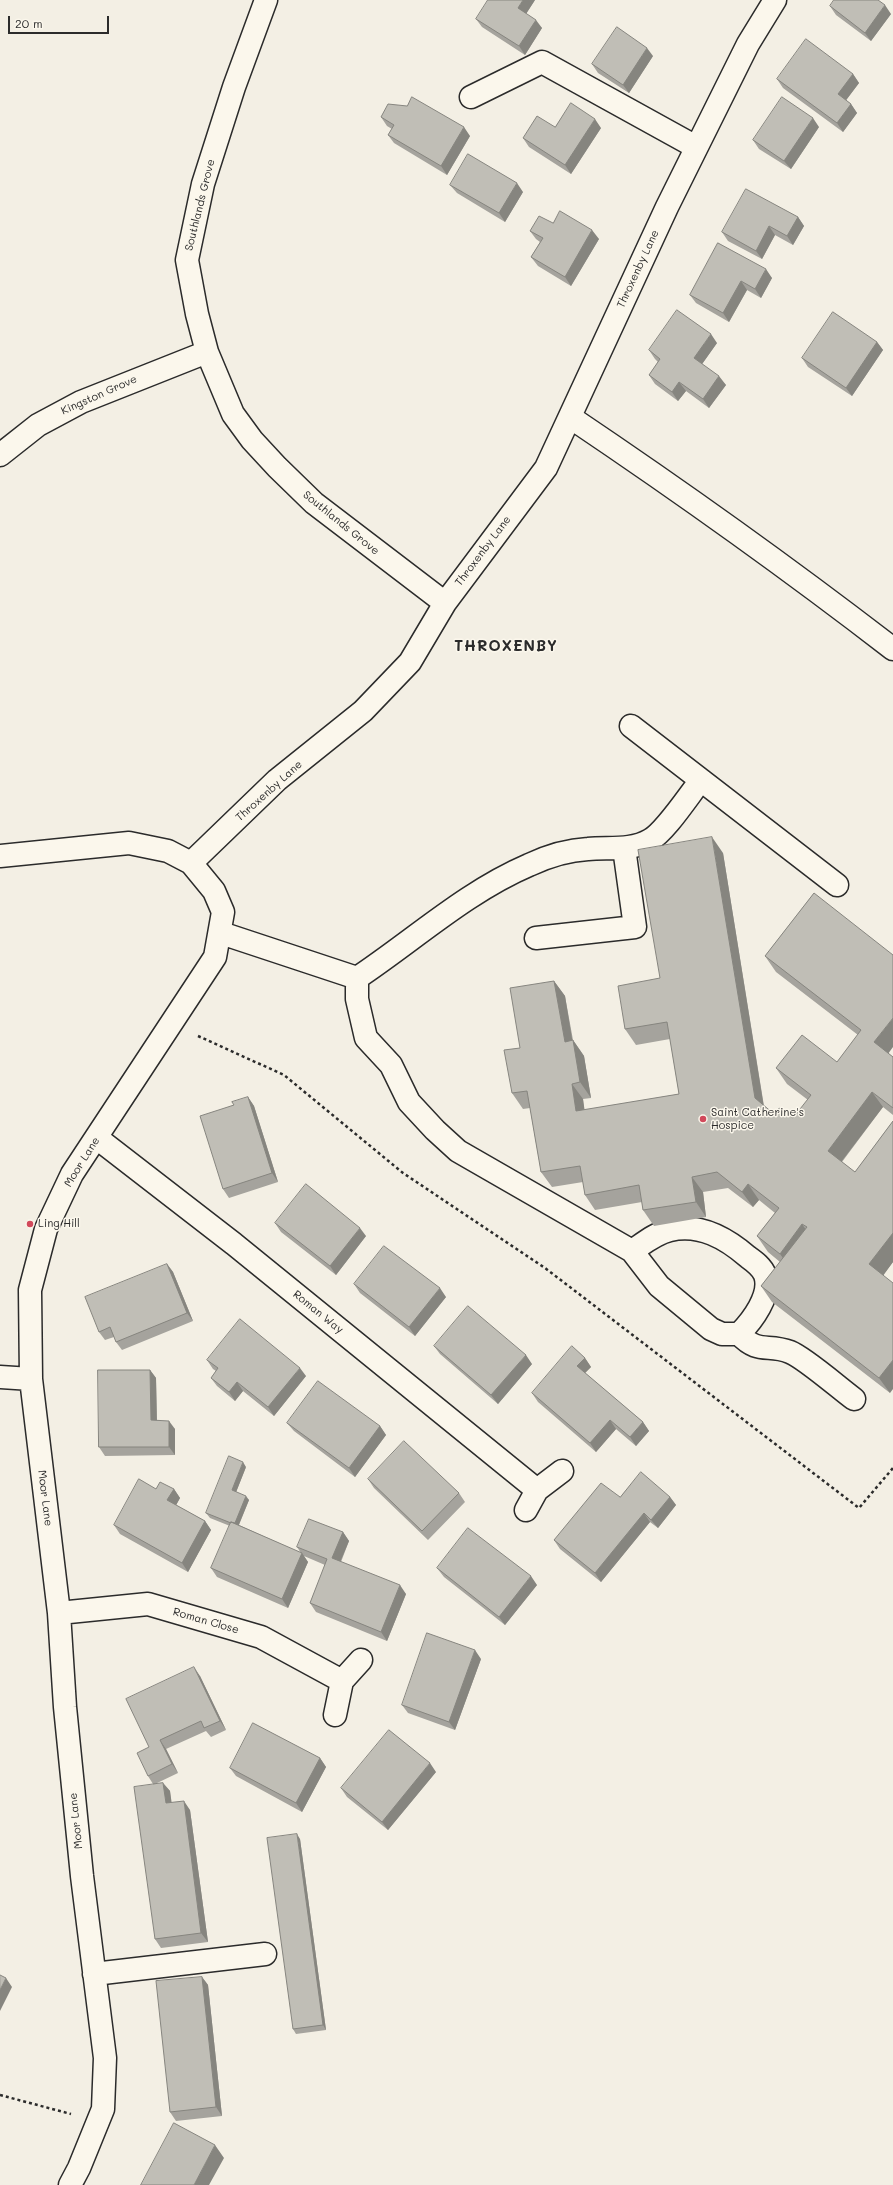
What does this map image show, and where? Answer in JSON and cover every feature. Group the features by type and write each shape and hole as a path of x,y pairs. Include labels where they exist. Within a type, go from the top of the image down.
{"street":[{"name":"Southlands Grove","path":"266,0 234,87 203,184 187,260 197,314 207,352 234,414 252,440 277,467 314,503 445,603"},
{"name":"Throxenby Lane","path":"191,863 277,780 363,711 410,662 445,603 546,468 696,147 748,44 775,0"},
{"path":"471,97 542,62 696,147"},
{"name":"Kingston Grove","path":"0,455 38,425 81,402 207,352"},
{"path":"570,417 655,474 806,582 893,649"},
{"path":"632,726 837,886"},
{"path":"357,978 488,886 530,864 553,856 586,849 624,848 651,840 660,832 701,780"},
{"path":"0,856 129,844 168,851 191,863"},
{"path":"536,938 635,927 624,848"},
{"name":"Moor Lane","path":"70,2185 79,2168 103,2109 105,2058 80,1853 65,1707 59,1613 32,1379 30,1290 46,1229 72,1174 97,1138 170,1023 215,957 224,912 214,891 191,863"},
{"path":"221,933 357,978"},
{"path":"357,978 357,999 366,1038 391,1065 409,1102 435,1130 458,1151 632,1251 659,1286 711,1329 722,1334 739,1334 753,1320 765,1291 765,1276 760,1266 735,1246 707,1231 692,1228 670,1230 653,1237 632,1251"},
{"name":"Roman Way","path":"97,1138 234,1244 537,1490"},
{"path":"739,1334 748,1344 756,1347 790,1352 854,1400"},
{"path":"0,1377 32,1379"},
{"path":"526,1510 537,1490 562,1471"},
{"name":"Roman Close","path":"59,1613 148,1604 261,1637 342,1681"},
{"path":"335,1715 342,1681 361,1660"},
{"path":"94,1974 264,1954"}],"path":[{"path":"170,1023 284,1076 403,1173 545,1268 859,1508 893,1468"},
{"path":"0,2095 98,2121"}],"building":[{"path":"488,0 523,0 518,8 536,20 519,46 476,19"},
{"path":"834,0 878,0 885,5 865,33 830,6"},
{"path":"617,27 647,48 623,85 592,64"},
{"path":"806,39 853,74 838,94 851,104 837,123 777,79"},
{"path":"412,97 464,127 441,166 388,135 394,125 381,117 388,104 407,106"},
{"path":"782,97 813,118 784,161 753,140"},
{"path":"571,103 595,119 565,165 523,138 537,116 555,127"},
{"path":"468,154 517,183 499,213 450,185"},
{"path":"746,189 798,217 787,236 769,226 756,251 722,232"},
{"path":"560,211 592,230 565,277 531,257 543,238 530,231 539,216 553,223"},
{"path":"718,243 766,269 755,289 741,281 723,313 690,295"},
{"path":"677,310 711,334 694,358 719,376 703,399 679,382 672,392 649,375 660,359 649,350"},
{"path":"833,312 877,342 846,388 802,358"},
{"name":"Saint Catherine's Hospice","path":"712,837 755,1098 774,1114 779,1108 793,1118 811,1095 776,1068 802,1035 837,1062 861,1030 765,956 814,893 893,955 893,1018 874,1042 893,1057 893,1108 872,1092 828,1151 855,1172 893,1121 893,1233 869,1264 893,1283 893,1360 879,1378 761,1286 807,1227 802,1224 780,1254 757,1236 779,1208 748,1184 742,1192 717,1172 692,1177 696,1202 643,1210 639,1185 585,1195 580,1166 541,1172 527,1091 512,1093 504,1050 520,1048 510,988 554,981 565,1042 573,1040 580,1082 572,1084 576,1111 679,1094 667,1022 625,1029 618,986 660,978 638,850"},
{"path":"248,1097 272,1173 223,1189 200,1116 234,1105 232,1102"},
{"path":"306,1184 360,1228 330,1266 275,1223"},
{"path":"384,1246 440,1288 409,1327 354,1284"},
{"path":"167,1264 187,1313 116,1342 110,1327 99,1332 85,1297"},
{"path":"468,1306 526,1355 491,1395 434,1346"},
{"path":"240,1319 300,1368 268,1407 237,1382 229,1392 211,1378 218,1368 207,1360"},
{"path":"572,1346 585,1358 577,1366 643,1422 630,1437 610,1420 590,1443 532,1393"},
{"path":"98,1370 150,1370 151,1420 169,1421 169,1447 99,1447"},
{"path":"318,1381 380,1426 349,1468 287,1423"},
{"path":"404,1441 459,1493 422,1531 368,1479"},
{"path":"229,1456 243,1462 232,1490 246,1496 235,1523 231,1523 206,1513"},
{"path":"641,1472 670,1497 651,1520 644,1513 595,1573 554,1540 601,1483 620,1497"},
{"path":"139,1479 156,1489 160,1482 174,1489 167,1500 205,1521 182,1563 114,1525"},
{"path":"309,1519 343,1532 332,1558 400,1585 381,1632 310,1603 327,1559 297,1547"},
{"path":"231,1522 302,1553 282,1599 211,1568"},
{"path":"468,1528 531,1576 499,1617 437,1568"},
{"path":"427,1633 475,1650 449,1722 402,1705"},
{"path":"194,1667 220,1721 204,1728 201,1721 160,1740 172,1764 148,1776 137,1753 149,1747 126,1699"},
{"path":"253,1723 320,1758 296,1803 230,1768"},
{"path":"389,1730 430,1763 382,1822 341,1788"},
{"path":"163,1783 166,1803 184,1801 201,1933 155,1939 134,1787"},
{"path":"297,1834 323,2025 293,2029 267,1838"},
{"path":"0,1975 6,1978 0,1990"},
{"path":"202,1977 216,2107 170,2112 156,1981"},
{"path":"174,2123 215,2145 194,2185 141,2185"}],"place":[{"name":"Saint Catherine's Hospice","path":"703,1119"},
{"name":"Ling Hill","path":"30,1224"}],"district":[{"name":"THROXENBY","path":"506,646"}]}
